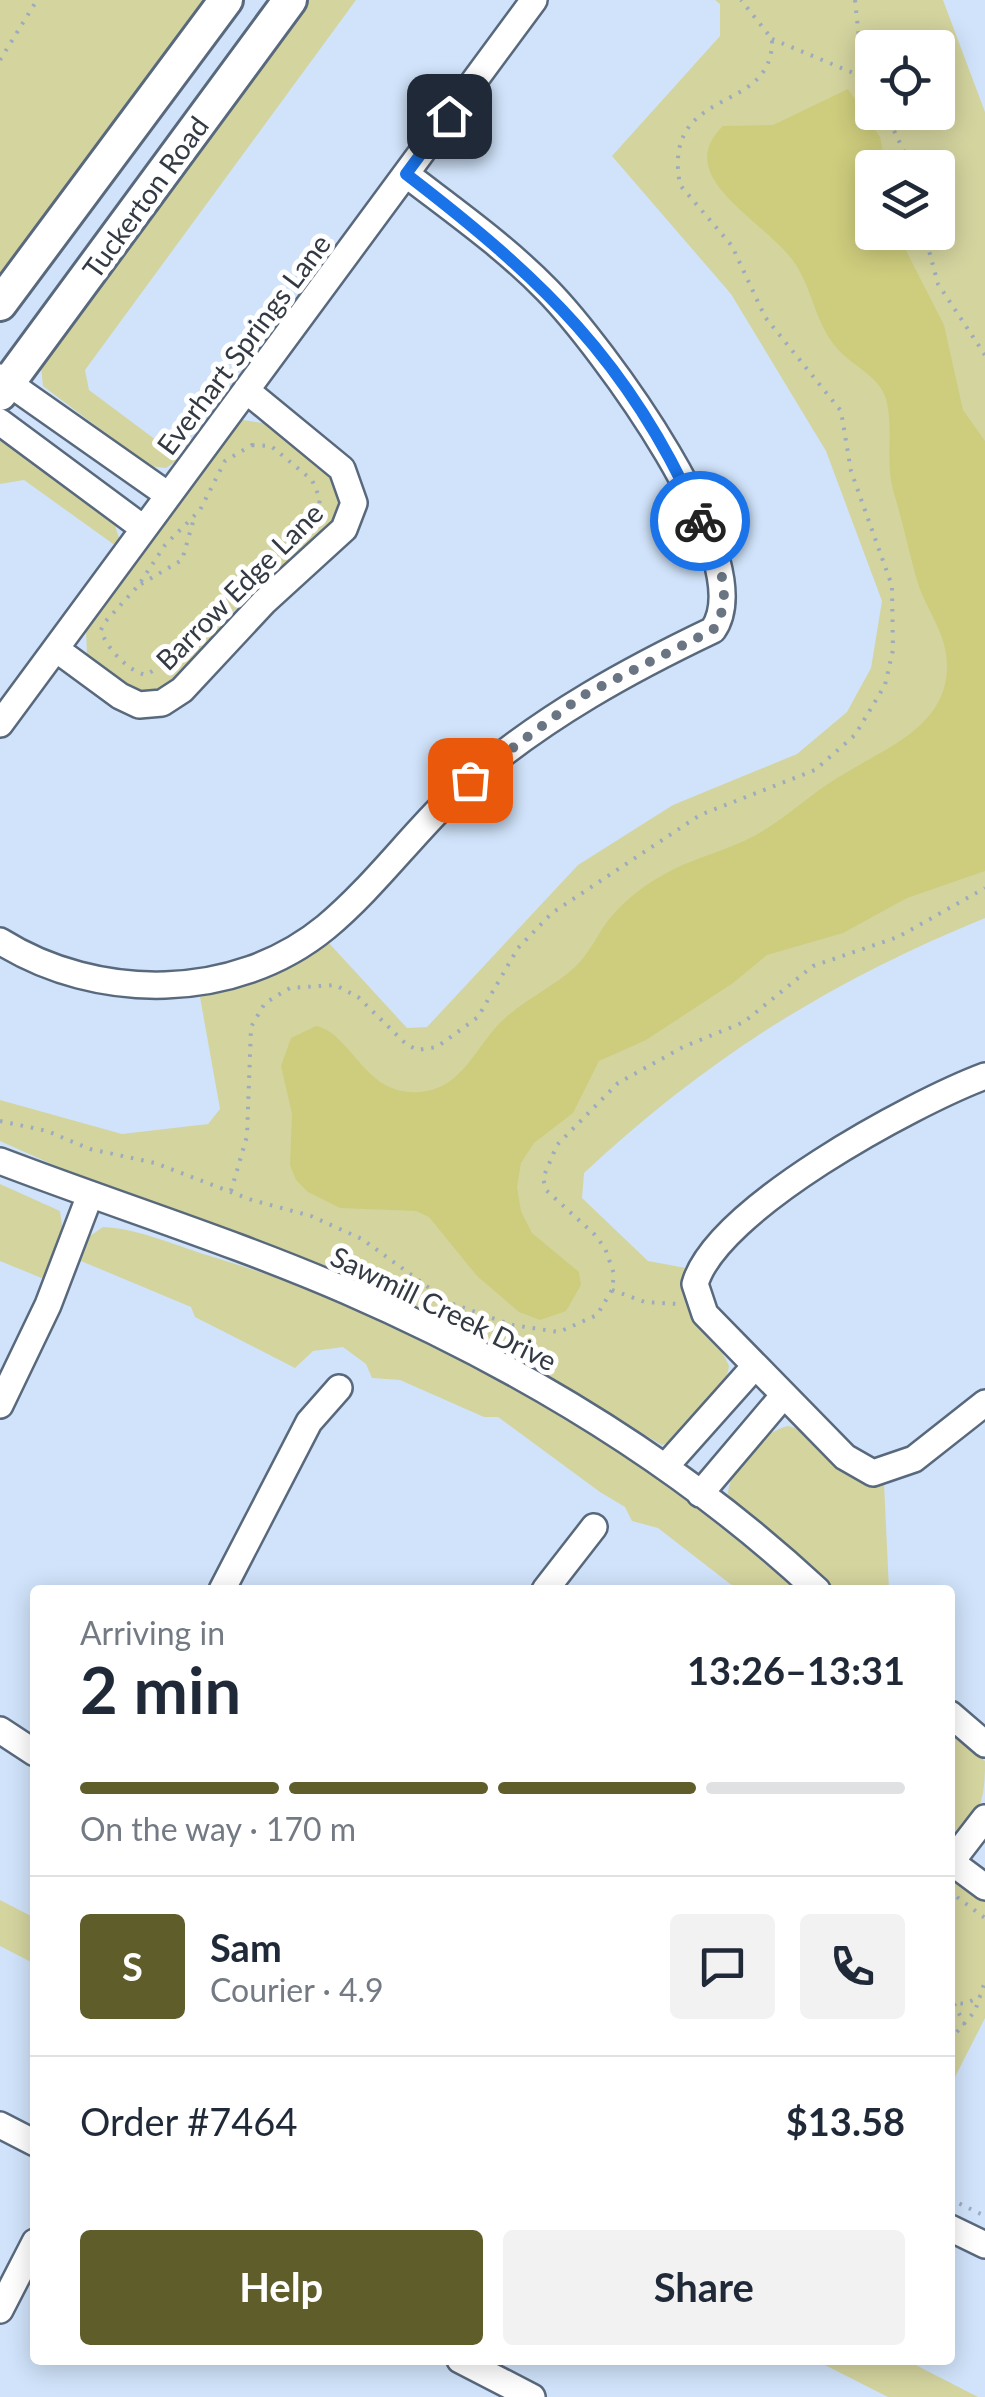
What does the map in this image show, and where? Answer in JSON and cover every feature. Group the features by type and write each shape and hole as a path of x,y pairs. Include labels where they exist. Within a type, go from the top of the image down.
{"main road":[{"name":"Tuckerton Road","path":"0,304 226,0"},
{"name":"Tuckerton Road","path":"4,384 290,0"}],"street":[{"name":"Everhart Springs Lane","path":"0,724 534,0"},
{"path":"0,941 27,958 103,983 183,986 277,959 329,925 470,780 524,736 582,696 713,630 722,616 724,582 684,483 655,430 598,349 546,289 503,248 406,174"},
{"path":"4,384 168,495"},
{"name":"Barrow Edge Lane","path":"56,649 120,696 139,705 162,703 182,690 264,602 344,529 354,503 342,468 246,390"},
{"path":"0,422 144,528"},
{"path":"985,1076 937,1094 884,1124 822,1161 764,1206 712,1250 699,1271 697,1300 755,1366 845,1457 874,1472 914,1459 985,1403"},
{"name":"Sawmill Creek Drive","path":"0,1160 345,1290 451,1339 560,1399 665,1467 772,1548 812,1585"},
{"path":"0,1405 48,1305 90,1196"},
{"path":"665,1467 755,1366"},
{"path":"225,1585 309,1422 339,1388"},
{"path":"700,1494 784,1396"},
{"path":"549,1585 594,1527"},
{"path":"955,1718 985,1744"},
{"path":"0,1730 30,1750"},
{"path":"955,1857 985,1818"},
{"path":"955,1865 985,1887"},
{"path":"0,2125 30,2140"},
{"path":"955,2230 985,2245"},
{"path":"0,2310 30,2252"},
{"path":"470,2365 532,2397"}],"path":[{"path":"0,60 36,0"},
{"path":"741,0 772,40 855,75"},
{"path":"855,0 858,30"},
{"path":"768,66 772,40"},
{"path":"929,250 938,284 985,354"},
{"path":"138,586 182,560 195,516 225,461 252,445 271,446 312,480 320,499 312,520 264,558 219,611 190,634 164,664 146,675 136,672 107,646 101,630 138,586 165,545 195,516"},
{"path":"0,1121 47,1130 90,1149 155,1164 252,1200 312,1216 362,1239 440,1298 512,1325 542,1332 573,1328 597,1315 612,1290 614,1274 605,1248 546,1190 548,1162 572,1126 618,1083 683,1047 744,1022 813,966 898,938 985,888"},
{"path":"612,1290 656,1304 697,1300"},
{"path":"955,1893 985,1918"},
{"path":"955,2035 965,2024 985,1981"},
{"path":"955,2003 972,2003 980,1996"},
{"path":"955,2008 965,2024"},
{"path":"955,2201 985,2216"}],"green space":[{"path":"0,0 207,0 0,282"},
{"path":"303,0 356,0 85,370 89,390 180,458 166,468 149,466 43,386 40,357"},
{"path":"715,0 943,0 954,30 855,30 855,130 955,130 955,32 985,112 985,918 873,969 772,1026 677,1093 584,1173 582,1198 648,1261 686,1268 685,1286 691,1311 729,1366 721,1388 703,1412 682,1433 662,1445 509,1355 408,1303 332,1269 74,1174 0,1141 0,1100 122,1134 208,1124 220,1109 200,997 267,977 328,942 407,1028 427,1027 578,865 673,805 797,754 847,712 871,668 882,601 826,451 731,294 612,156 720,36 720,4"},
{"path":"243,420 268,424 332,478 340,492 334,522 234,611 169,686 152,694 139,691 87,656 86,628 235,425"},
{"path":"0,440 113,519 119,538 116,546 24,480 0,484"},
{"path":"0,1184 60,1211 63,1232 44,1279 0,1261"},
{"path":"103,1227 144,1234 293,1284 448,1352 594,1436 664,1484 790,1585 732,1585 658,1528 632,1521 625,1507 498,1417 484,1417 400,1380 372,1378 366,1364 343,1347 313,1351 295,1368 195,1317 191,1307 81,1261 90,1236"},
{"path":"788,1426 801,1430 856,1472 884,1483 889,1585 828,1585 733,1503 728,1494 730,1483 741,1462 778,1429"},
{"path":"955,1734 985,1761 980,1805 955,1832"},
{"path":"955,1878 985,1900 985,2018 955,2077"},
{"path":"0,1900 30,1915 30,1961 0,1946"},
{"path":"825,2365 916,2365 978,2397 888,2397"}],"shaded area":[{"path":"848,89 855,100 855,130 875,130 883,150 855,150 855,250 906,250 944,325 963,410 985,441 985,871 907,898 843,933 767,955 733,983 646,1040 599,1061 573,1113 534,1143 521,1163 517,1187 521,1211 532,1233 579,1272 581,1285 566,1311 540,1320 519,1312 477,1276 429,1217 416,1211 340,1208 308,1192 296,1180 290,1165 292,1114 281,1066 291,1038 316,1026 341,1041 362,1066 389,1087 406,1092 427,1091 449,1082 506,1017 575,967 610,918 635,894 673,870 769,827 834,780 911,733 939,700 946,679 946,654 919,587 893,490 886,399 871,377 835,346 796,265 729,198 715,181 708,163 709,145 723,126 773,125"}],"way so far":[{"path":"470,780 582,696 713,630 722,616 724,582 700,521"}],"route":[{"path":"449,116 406,174 503,248 586,333 655,430 700,521"}]}
